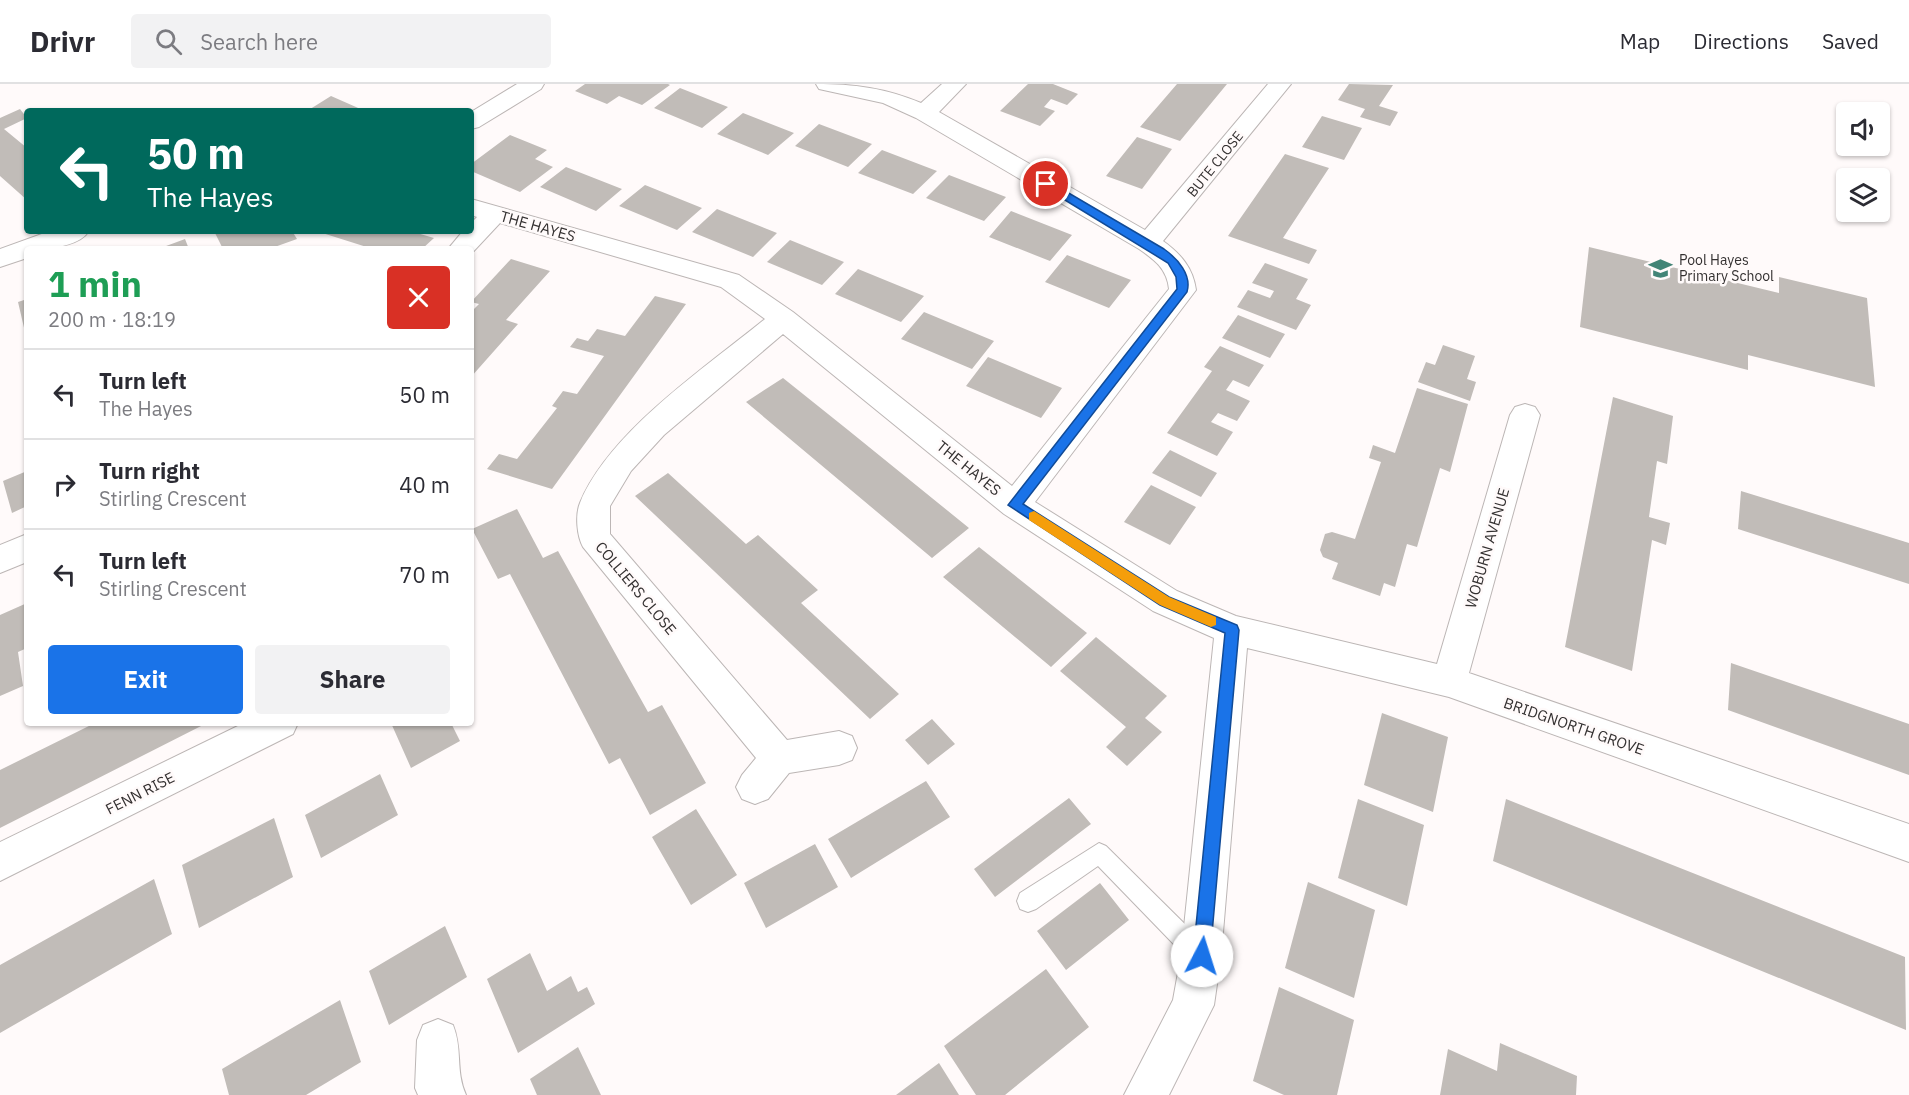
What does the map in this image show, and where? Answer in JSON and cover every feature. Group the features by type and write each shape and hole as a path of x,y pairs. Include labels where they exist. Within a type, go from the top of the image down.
{"street":[{"path":"474,120 533,84"},
{"path":"826,84 890,98 924,113 1148,243 1173,260 1182,277 1183,290 1015,505"},
{"path":"924,113 955,84"},
{"name":"BUTE CLOSE","path":"1148,243 1280,84"},
{"path":"474,227 483,210"},
{"name":"THE HAYES","path":"483,210 730,281 783,320 1015,505 1165,601 1232,630"},
{"path":"28,246 66,234"},
{"path":"2,254 24,247"},
{"name":"COLLIERS CLOSE","path":"779,758 594,538 594,505 620,463 654,427 783,320"},
{"name":"WOBURN AVENUE","path":"1449,682 1525,415"},
{"path":"0,560 24,548"},
{"path":"1146,1095 1193,1005 1202,956 1232,630"},
{"name":"BRIDGNORTH GROVE","path":"1232,630 1449,682 1909,843"},
{"name":"FENN RISE","path":"0,862 274,726"},
{"path":"755,787 779,758 839,748"},
{"path":"436,1093 438,1040"}],"lane":[{"path":"1028,901 1099,853 1202,956"}],"building":[{"path":"585,84 670,85 642,105 619,96 607,104 575,91"},
{"path":"1028,84 1053,84 1078,94 1067,105 1051,99 1044,107 1055,111 1040,126 1000,111"},
{"path":"1177,84 1227,84 1180,141 1140,127"},
{"path":"1349,84 1393,85 1379,106 1398,112 1390,126 1360,117 1365,109 1338,100"},
{"path":"680,88 728,107 702,128 654,108"},
{"path":"331,96 358,108 312,108"},
{"path":"20,109 24,114 24,119 4,129 24,146 24,197 0,176 0,118"},
{"path":"743,113 794,133 768,155 717,134"},
{"path":"1322,116 1362,128 1344,160 1302,147"},
{"path":"819,124 872,144 848,167 795,146"},
{"path":"510,135 547,150 535,159 553,167 520,192 474,172 474,162"},
{"path":"1137,137 1172,149 1142,189 1106,176"},
{"path":"882,150 937,171 913,194 858,173"},
{"path":"1285,154 1329,168 1283,238 1317,250 1309,264 1228,236"},
{"path":"566,167 622,189 596,211 540,187"},
{"path":"949,175 1006,197 984,221 926,198"},
{"path":"645,185 702,208 677,230 619,206"},
{"path":"717,209 777,233 753,257 692,232"},
{"path":"1011,211 1072,235 1050,261 989,237"},
{"path":"216,234 294,234 297,239 277,246 222,246"},
{"path":"326,234 420,234 434,238 425,246 364,246"},
{"path":"185,239 188,246 166,246"},
{"path":"790,240 844,262 822,285 767,262"},
{"name":"Pool Hayes Primary School","path":"1589,247 1779,293 1779,277 1867,298 1875,387 1748,355 1748,370 1580,327"},
{"path":"1067,255 1131,280 1109,308 1045,282"},
{"path":"511,259 550,271 506,320 518,324 474,374 474,309 479,304 474,303 474,299"},
{"path":"1265,263 1308,279 1296,299 1311,305 1296,330 1237,307 1248,290 1270,298 1274,291 1252,283"},
{"path":"858,269 924,296 901,322 835,294"},
{"path":"655,296 686,304 552,489 487,469 499,454 517,459 557,408 552,406 563,391 577,394 604,356 570,347 577,338 588,341 597,329 625,336"},
{"path":"24,300 24,328 18,302"},
{"path":"924,312 994,341 972,369 901,339"},
{"path":"1238,315 1285,334 1270,358 1222,338"},
{"path":"1443,345 1475,356 1467,379 1476,382 1470,401 1418,382 1426,362 1435,365"},
{"path":"1220,346 1264,365 1249,387 1233,380 1226,390 1250,401 1237,421 1218,413 1211,422 1233,432 1217,456 1167,433 1212,371 1204,367"},
{"path":"988,357 1062,388 1041,418 966,386"},
{"path":"783,378 969,528 932,558 746,402"},
{"path":"1417,388 1468,404 1450,472 1440,468 1417,547 1407,544 1395,587 1384,583 1380,596 1332,579 1338,563 1323,557 1320,550 1325,534 1332,532 1355,539 1381,462 1369,458 1373,445 1395,453"},
{"path":"1613,397 1673,416 1667,464 1657,461 1649,517 1670,523 1666,545 1652,540 1632,671 1565,647"},
{"path":"1170,450 1217,473 1201,497 1152,473"},
{"path":"24,472 24,507 12,513 3,481"},
{"path":"668,473 746,544 758,535 818,590 801,603 899,694 870,719 635,496"},
{"path":"1151,485 1196,507 1170,545 1124,522"},
{"path":"1741,491 1909,543 1909,584 1738,529"},
{"path":"517,509 543,558 558,551 648,712 662,705 706,783 650,815 620,758 609,764 510,574 498,579 474,533 474,528"},
{"path":"979,547 1087,633 1051,667 943,577"},
{"path":"24,604 24,649 18,652 23,686 0,696 0,615"},
{"path":"1096,637 1167,696 1145,718 1162,732 1127,766 1106,747 1126,727 1060,671"},
{"path":"1731,663 1909,724 1909,775 1728,710"},
{"path":"1382,713 1448,737 1433,812 1364,785"},
{"path":"932,719 955,744 928,765 905,740"},
{"path":"89,726 201,726 0,828 0,770"},
{"path":"392,726 452,726 460,741 411,768"},
{"path":"380,774 398,815 321,858 305,815"},
{"path":"926,781 950,817 851,878 828,839"},
{"path":"1069,798 1091,824 995,897 974,869"},
{"path":"1358,799 1424,825 1407,906 1338,878"},
{"path":"1506,799 1905,957 1906,1030 1493,861"},
{"path":"696,809 737,875 691,905 652,837"},
{"path":"274,818 293,877 199,928 182,865"},
{"path":"815,844 838,887 766,928 744,883"},
{"path":"154,879 172,934 0,1033 0,965"},
{"path":"1308,882 1375,910 1354,998 1285,968"},
{"path":"1100,883 1129,920 1066,970 1037,931"},
{"path":"445,926 467,977 389,1025 369,971"},
{"path":"530,953 547,991 571,976 578,992 587,987 595,1004 518,1053 487,979"},
{"path":"1046,969 1089,1027 1005,1095 976,1095 944,1046"},
{"path":"1279,987 1354,1020 1337,1095 1284,1095 1253,1081"},
{"path":"340,1000 361,1062 306,1095 229,1095 222,1069"},
{"path":"1500,1043 1577,1076 1576,1095 1440,1095 1448,1049 1497,1071"},
{"path":"578,1047 601,1095 537,1095 530,1079"},
{"path":"939,1063 959,1095 896,1095"}],"slow traffic":[{"path":"1034,517 1165,601 1211,621"}],"place":[{"name":"Pool Hayes Primary School","path":"1661,268"}],"route":[{"path":"1046,184 1173,260 1182,277 1183,290 1015,505 1165,601 1232,630 1202,956"}]}
